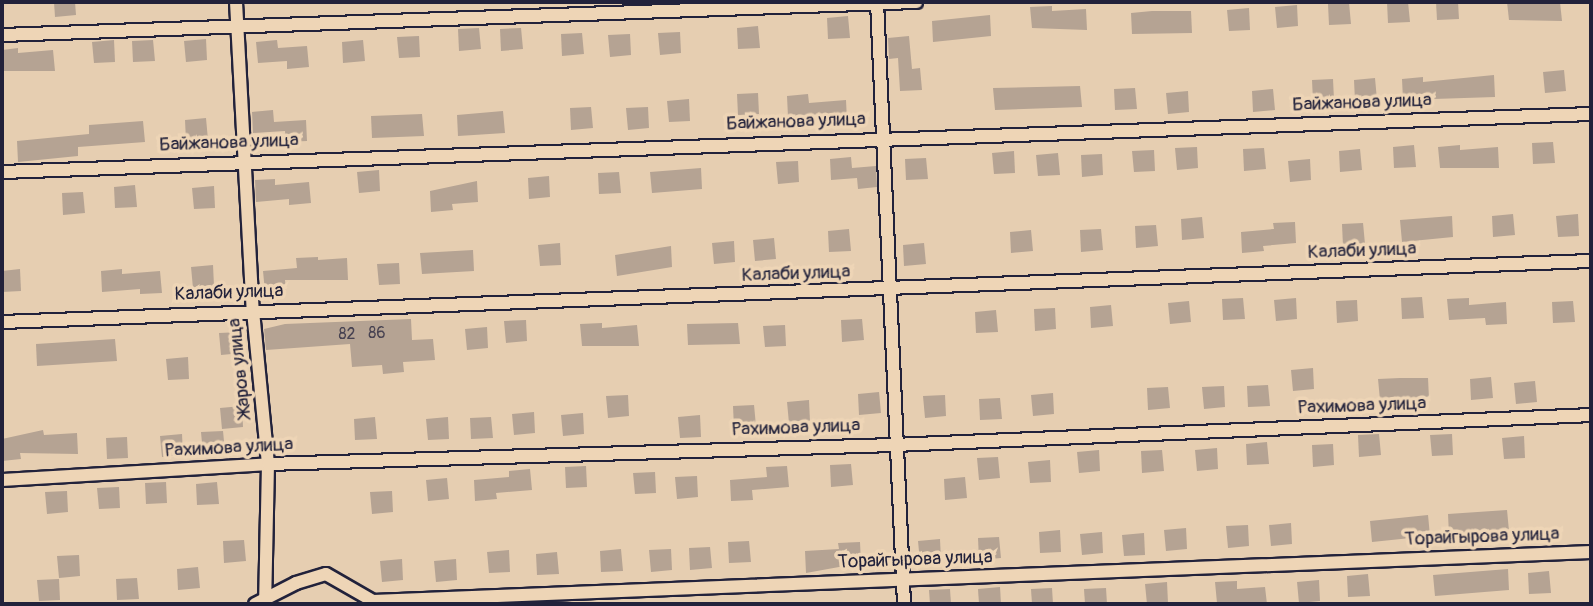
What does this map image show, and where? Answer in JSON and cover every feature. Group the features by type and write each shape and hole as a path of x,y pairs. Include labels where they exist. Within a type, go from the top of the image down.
{"street":[{"name":"Жаров улица","path":"236,2 254,311 268,464 262,603"},
{"path":"2,35 237,24 916,2"},
{"path":"877,3 886,139 894,444 904,604"},
{"name":"Байжанова улица","path":"2,172 245,161 1591,114"},
{"name":"Калаби улица","path":"2,321 890,290 1591,261"},
{"name":"Рахимова улица","path":"2,480 268,464 894,444 1591,415"},
{"name":"Торайгырова улица","path":"262,603 296,583 326,574 373,601 1591,552"}],"building":[{"path":"54,2 75,2 76,15 55,17"},
{"path":"1387,2 1408,2 1410,22 1388,23"},
{"path":"1436,2 1458,2 1459,19 1437,20"},
{"path":"1507,2 1560,2 1562,21 1509,20"},
{"path":"1349,3 1351,24 1329,25 1328,4"},
{"path":"1297,5 1298,26 1277,28 1275,7"},
{"path":"1052,6 1052,11 1086,9 1087,30 1032,28 1030,7"},
{"path":"1249,8 1250,30 1229,31 1227,10"},
{"path":"1191,11 1192,33 1132,34 1131,13"},
{"path":"990,15 991,36 933,42 932,21"},
{"path":"848,16 850,38 828,39 827,18"},
{"path":"758,26 760,48 738,49 737,28"},
{"path":"479,28 481,49 459,51 458,29"},
{"path":"521,28 523,49 501,51 500,29"},
{"path":"680,32 681,53 660,55 658,33"},
{"path":"582,33 584,54 562,56 561,34"},
{"path":"630,34 631,55 610,57 608,35"},
{"path":"419,36 420,57 399,58 397,37"},
{"path":"909,36 912,69 920,68 922,90 900,91 898,58 889,59 888,38"},
{"path":"206,39 207,60 186,62 184,41"},
{"path":"114,40 115,62 94,63 92,42"},
{"path":"153,40 155,61 133,62 132,41"},
{"path":"277,40 278,48 307,46 309,67 287,69 287,61 258,63 256,42"},
{"path":"363,40 365,61 343,63 342,42"},
{"path":"18,48 18,53 53,50 55,71 2,71 2,50"},
{"path":"1564,70 1566,91 1545,93 1543,72"},
{"path":"1494,75 1495,97 1403,100 1402,79 1423,77 1423,82"},
{"path":"1375,78 1377,100 1355,101 1354,80"},
{"path":"1333,79 1334,100 1313,101 1312,80"},
{"path":"1080,86 1082,107 995,110 993,88"},
{"path":"1135,88 1137,109 1115,110 1114,89"},
{"path":"1273,89 1275,110 1253,112 1252,91"},
{"path":"1188,91 1189,112 1168,114 1166,93"},
{"path":"758,93 759,114 738,115 737,94"},
{"path":"808,94 809,103 846,100 847,121 826,123 825,115 788,117 787,96"},
{"path":"689,99 690,121 669,122 667,101"},
{"path":"591,107 593,128 571,130 570,108"},
{"path":"648,107 649,128 628,130 626,108"},
{"path":"273,110 274,122 306,120 307,141 286,142 285,131 253,133 252,112"},
{"path":"503,111 505,133 458,136 457,115"},
{"path":"422,114 424,136 372,138 371,116"},
{"path":"206,118 208,140 186,141 185,120"},
{"path":"143,121 145,142 78,147 78,156 18,162 17,141 89,134 89,125"},
{"path":"1553,142 1555,163 1533,164 1532,143"},
{"path":"1414,145 1416,167 1394,168 1393,147"},
{"path":"1460,145 1460,150 1498,147 1499,168 1440,168 1438,147"},
{"path":"1197,147 1198,168 1177,170 1175,148"},
{"path":"1264,148 1266,169 1244,171 1243,149"},
{"path":"1360,149 1362,170 1340,172 1339,151"},
{"path":"1154,150 1155,171 1134,172 1132,151"},
{"path":"1014,151 1015,173 994,174 992,153"},
{"path":"1058,153 1060,175 1038,176 1036,155"},
{"path":"1102,154 1103,175 1082,177 1081,155"},
{"path":"851,157 852,168 876,166 877,187 858,189 857,178 831,180 830,159"},
{"path":"926,158 928,179 906,180 905,159"},
{"path":"1310,159 1311,180 1290,182 1288,161"},
{"path":"798,161 799,182 778,184 776,162"},
{"path":"701,168 702,189 652,193 650,172"},
{"path":"379,170 380,191 359,193 357,172"},
{"path":"619,172 621,193 599,194 598,173"},
{"path":"549,176 550,197 529,199 528,178"},
{"path":"275,179 275,185 309,182 311,203 289,205 289,199 256,202 255,180"},
{"path":"477,181 478,202 452,204 453,210 431,212 430,191"},
{"path":"135,185 137,207 115,208 114,187"},
{"path":"214,186 215,208 194,209 192,188"},
{"path":"83,192 85,213 63,215 62,193"},
{"path":"1513,214 1515,235 1493,237 1492,216"},
{"path":"1578,214 1579,236 1558,237 1556,216"},
{"path":"1452,216 1453,237 1402,242 1400,220"},
{"path":"1202,217 1204,238 1182,240 1181,219"},
{"path":"1295,222 1296,243 1263,246 1264,251 1242,253 1241,232 1274,229 1273,223"},
{"path":"1363,223 1365,244 1343,246 1342,224"},
{"path":"1156,225 1158,246 1136,248 1135,226"},
{"path":"849,229 851,251 829,252 828,231"},
{"path":"1101,229 1103,250 1081,252 1080,230"},
{"path":"1031,230 1033,251 1011,253 1010,232"},
{"path":"774,238 776,259 755,261 753,240"},
{"path":"734,241 735,262 714,264 712,243"},
{"path":"560,243 561,265 540,266 538,245"},
{"path":"924,243 926,264 904,266 903,245"},
{"path":"671,246 672,267 617,276 615,255"},
{"path":"473,250 474,271 422,274 420,253"},
{"path":"318,257 318,260 347,258 348,280 285,280 286,290 265,292 263,271 297,268 296,258"},
{"path":"399,263 400,284 379,285 377,264"},
{"path":"213,265 214,286 193,288 191,267"},
{"path":"20,269 21,291 2,292 2,271"},
{"path":"122,269 122,274 160,271 162,293 140,294 140,289 102,292 101,271"},
{"path":"1422,297 1424,318 1402,319 1401,298"},
{"path":"1243,298 1245,319 1223,320 1222,299"},
{"path":"1296,298 1297,319 1276,321 1274,300"},
{"path":"1469,298 1469,305 1506,302 1507,324 1486,325 1485,318 1449,320 1447,299"},
{"path":"1357,300 1358,321 1337,323 1336,301"},
{"path":"1189,301 1191,322 1170,324 1168,303"},
{"path":"1573,301 1575,322 1553,323 1552,302"},
{"path":"1111,305 1113,326 1091,328 1090,307"},
{"path":"1055,308 1056,329 1035,331 1034,309"},
{"path":"996,310 998,332 976,333 975,312"},
{"path":"411,319 412,340 433,339 435,360 403,362 404,372 383,374 382,365 352,367 350,344 266,350 264,329 285,324"},
{"path":"862,319 864,340 842,342 841,320"},
{"path":"526,320 527,341 506,343 504,321"},
{"path":"602,323 602,328 637,325 639,346 582,346 580,324"},
{"path":"738,323 740,344 688,345 687,324"},
{"path":"785,325 786,346 765,347 763,326"},
{"path":"487,327 488,348 467,350 465,329"},
{"path":"241,332 242,353 221,355 219,333"},
{"path":"115,339 117,361 37,366 36,344"},
{"path":"188,357 189,379 168,380 166,359"},
{"path":"1313,368 1314,389 1293,391 1291,370"},
{"path":"1491,377 1493,398 1471,400 1470,379"},
{"path":"1428,378 1429,399 1380,400 1378,379"},
{"path":"1535,381 1537,402 1516,404 1514,383"},
{"path":"1268,385 1270,406 1248,407 1247,386"},
{"path":"1224,386 1225,407 1204,409 1202,387"},
{"path":"1168,387 1170,408 1148,410 1147,388"},
{"path":"879,392 881,413 859,415 858,394"},
{"path":"1053,393 1054,414 1033,416 1031,395"},
{"path":"628,395 629,416 608,418 606,396"},
{"path":"945,395 946,416 925,418 923,396"},
{"path":"1000,398 1002,419 980,420 979,399"},
{"path":"809,400 810,422 789,423 787,402"},
{"path":"754,405 756,426 734,428 733,406"},
{"path":"242,406 243,427 222,429 220,408"},
{"path":"534,412 535,433 514,435 512,414"},
{"path":"583,413 584,434 563,436 561,415"},
{"path":"700,415 701,437 680,438 678,417"},
{"path":"375,417 377,439 355,440 354,419"},
{"path":"448,417 449,439 428,440 426,419"},
{"path":"491,417 493,438 471,439 470,418"},
{"path":"43,430 44,435 77,433 78,454 20,453 21,459 2,461 2,439"},
{"path":"223,431 225,452 203,454 201,432"},
{"path":"182,434 183,455 162,457 160,436"},
{"path":"1379,434 1381,455 1359,457 1358,435"},
{"path":"1452,434 1453,455 1432,456 1430,435"},
{"path":"1524,436 1525,458 1504,459 1502,438"},
{"path":"127,437 128,458 107,459 106,438"},
{"path":"1267,442 1269,464 1247,465 1246,444"},
{"path":"1333,444 1334,465 1313,467 1312,445"},
{"path":"1217,448 1218,469 1197,471 1195,450"},
{"path":"1099,450 1100,471 1079,473 1077,452"},
{"path":"1162,450 1164,471 1142,473 1141,451"},
{"path":"998,457 1000,478 979,480 977,458"},
{"path":"1050,460 1051,482 1030,483 1028,462"},
{"path":"851,464 853,485 831,487 830,465"},
{"path":"586,466 587,487 566,488 565,467"},
{"path":"787,466 789,487 752,490 753,500 731,501 730,480 767,477 766,467"},
{"path":"530,469 532,490 496,493 497,499 475,501 474,480 509,477 509,471"},
{"path":"655,472 656,493 635,494 633,473"},
{"path":"697,476 698,497 677,499 675,477"},
{"path":"965,477 967,498 945,500 944,479"},
{"path":"447,478 449,499 428,501 426,480"},
{"path":"166,482 167,503 146,504 145,483"},
{"path":"217,482 219,504 197,505 196,484"},
{"path":"119,487 120,508 99,509 97,488"},
{"path":"67,491 68,512 47,514 45,492"},
{"path":"392,491 393,512 372,514 370,492"},
{"path":"1507,510 1509,531 1449,535 1448,514"},
{"path":"1428,515 1430,536 1372,542 1370,521"},
{"path":"1291,523 1292,544 1271,546 1269,525"},
{"path":"1248,525 1249,546 1228,548 1226,526"},
{"path":"1186,528 1187,549 1166,551 1164,530"},
{"path":"1060,530 1061,552 1040,553 1039,532"},
{"path":"1102,532 1103,553 1082,555 1080,534"},
{"path":"1144,533 1145,555 1124,556 1122,535"},
{"path":"999,537 1001,558 979,560 978,538"},
{"path":"940,539 941,561 920,562 918,541"},
{"path":"244,540 246,561 224,563 223,541"},
{"path":"749,541 751,562 729,563 728,542"},
{"path":"860,542 861,563 806,573 805,551 839,549 838,543"},
{"path":"710,547 712,568 690,570 689,548"},
{"path":"621,549 623,571 601,572 600,551"},
{"path":"671,549 672,570 651,572 649,550"},
{"path":"509,550 510,572 489,573 487,552"},
{"path":"557,552 559,574 537,575 536,554"},
{"path":"79,555 80,576 59,578 57,556"},
{"path":"402,559 403,580 382,582 380,561"},
{"path":"456,559 457,580 436,582 434,561"},
{"path":"198,567 200,588 178,590 177,569"},
{"path":"1508,569 1509,590 1435,596 1433,575"},
{"path":"1549,571 1551,593 1529,594 1528,573"},
{"path":"1368,574 1370,596 1348,597 1347,576"},
{"path":"137,578 139,599 117,600 116,579"},
{"path":"59,579 60,600 39,601 37,580"},
{"path":"1319,580 1320,601 1299,603 1297,582"},
{"path":"1237,581 1237,589 1265,587 1267,604 1217,603 1215,582"},
{"path":"1167,582 1168,603 1147,604 1145,584"},
{"path":"1000,587 1001,604 979,604 978,589"},
{"path":"1052,588 1053,604 1032,604 1031,589"},
{"path":"1106,588 1107,604 1085,604 1084,589"},
{"path":"950,589 951,604 930,604 929,590"}]}
